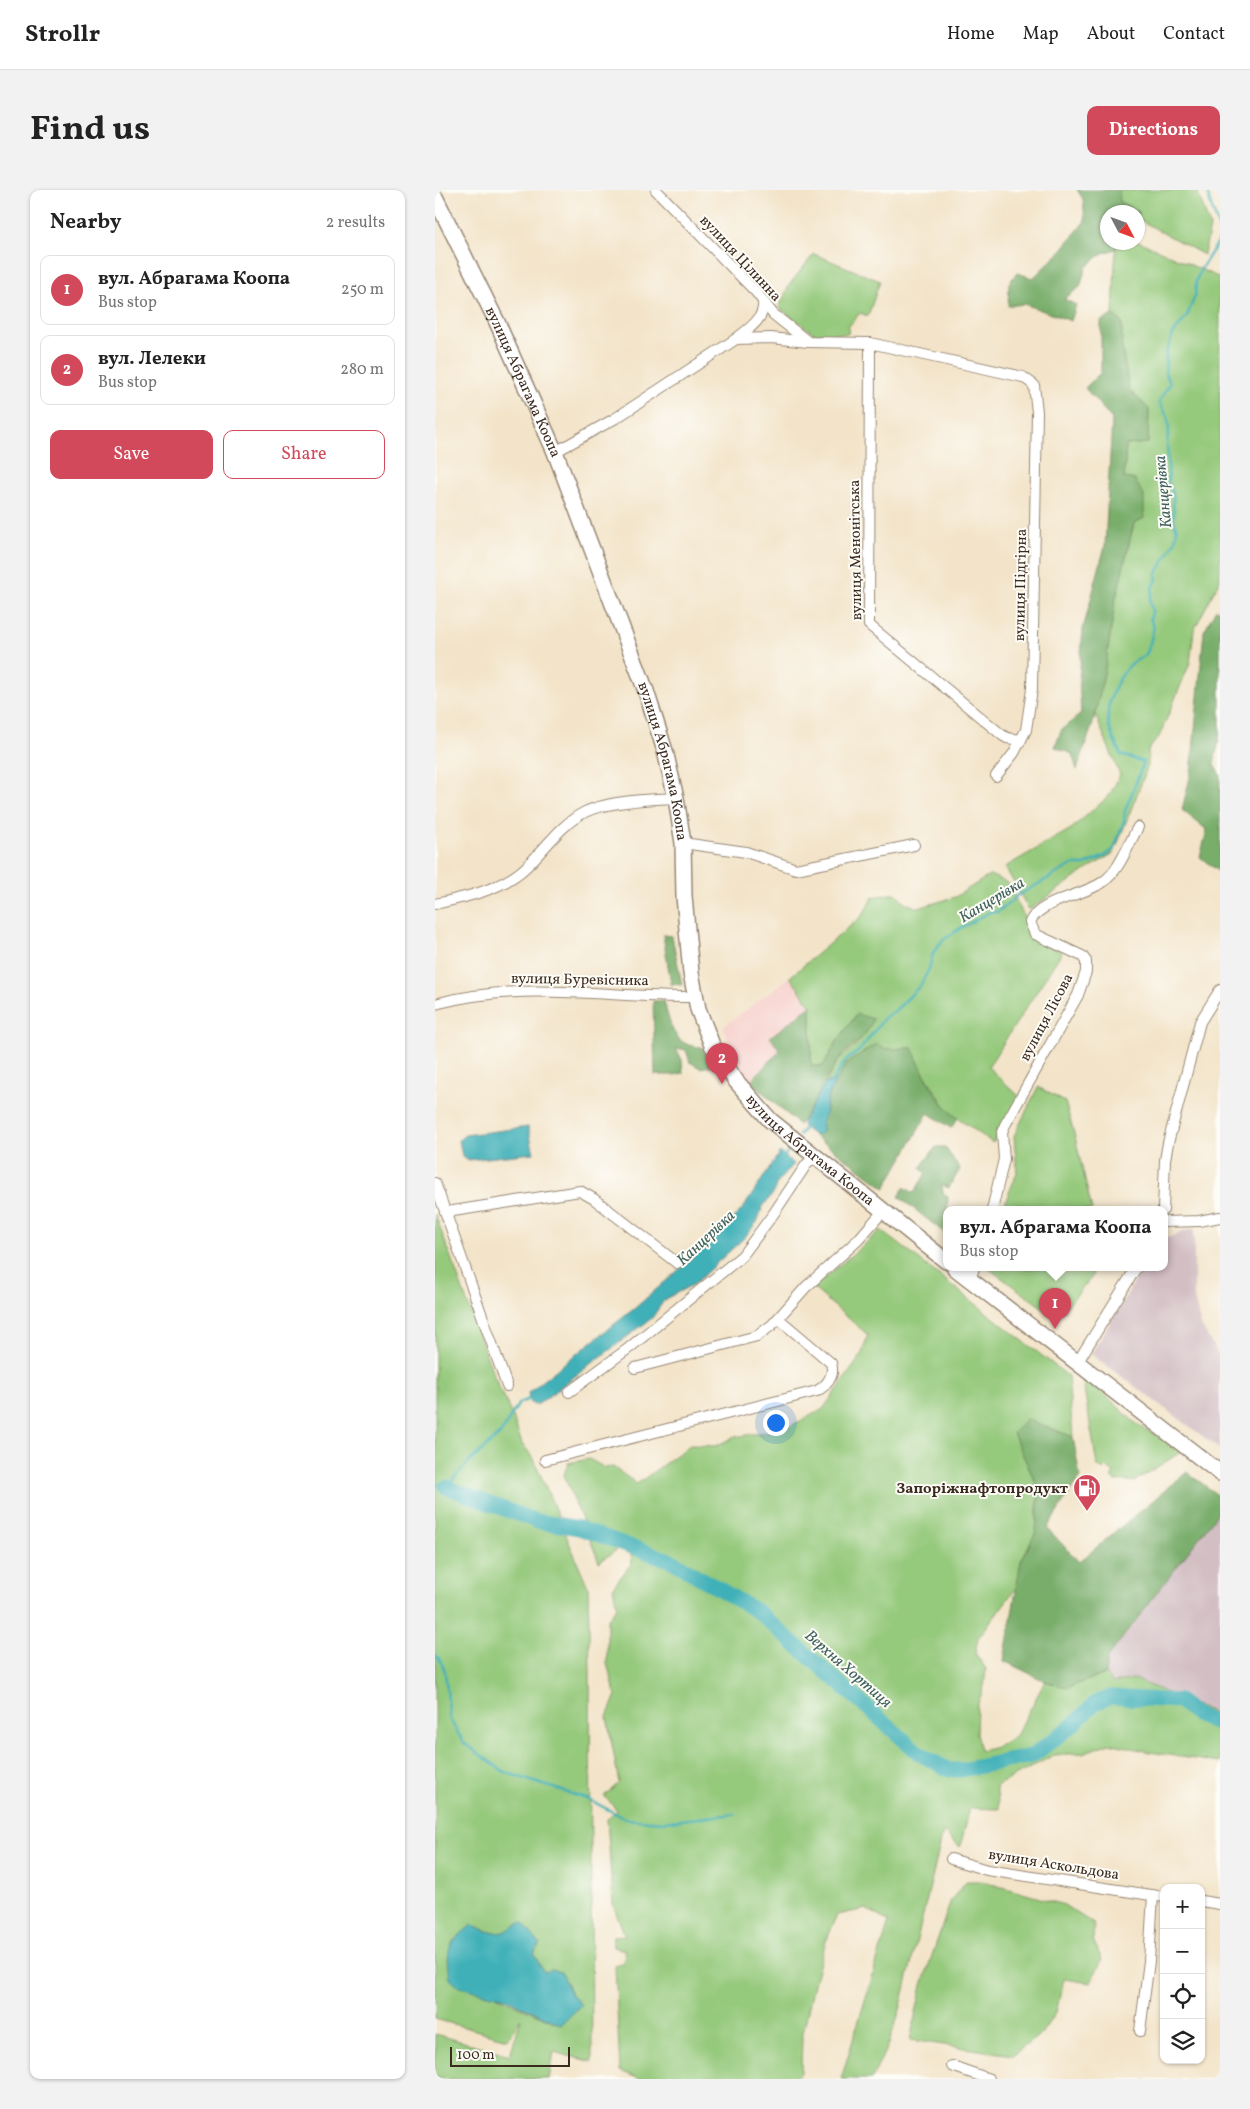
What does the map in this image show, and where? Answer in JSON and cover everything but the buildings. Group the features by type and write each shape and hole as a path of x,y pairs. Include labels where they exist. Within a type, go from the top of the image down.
{"main road":[{"name":"вулиця Абрагама Коопа","path":"435,196 497,322 555,452 646,691 665,751 677,798 683,844 684,896 695,997 712,1045 736,1081 770,1120 943,1259"},
{"path":"972,1274 1077,1363 1220,1473"}],"street":[{"name":"вулиця Цілинна","path":"656,190 750,286 763,303 808,342"},
{"path":"555,452 616,418 736,339 757,320 763,309 763,303"},
{"path":"736,339 771,338 808,342 869,343"},
{"name":"вулиця Підгірна","path":"869,343 1023,377 1034,385 1037,412 1033,674 1029,719 1014,753 995,776"},
{"name":"вулиця Менонітська","path":"869,343 869,625 1002,735 1007,738 1021,740"},
{"path":"435,904 454,900 509,881 527,867 569,822 588,811 603,806 677,798"},
{"name":"вулиця Лісова","path":"993,1206 1003,1159 1003,1132 1005,1125 1078,995 1087,972 1086,961 1082,956 1035,934 1030,922 1037,911 1103,882 1113,873 1138,827"},
{"path":"683,844 746,852 796,869 914,845"},
{"path":"1163,1206 1165,1160 1168,1143 1200,1022 1220,990"},
{"name":"вулиця Буревісника","path":"435,1004 494,992 542,991 695,997"},
{"path":"569,1392 629,1348 742,1256 806,1165 815,1156"},
{"path":"435,1183 447,1212 507,1386"},
{"path":"447,1212 580,1190 677,1263"},
{"path":"635,1368 757,1336 779,1319 806,1287 858,1240 884,1210"},
{"path":"1168,1222 1199,1221 1220,1217"},
{"path":"1077,1363 1134,1271"},
{"path":"545,1460 817,1391 828,1382 833,1372 831,1363 779,1319"},
{"name":"вулиця Аскольдова","path":"951,1859 987,1870 1159,1896 1140,2031"},
{"path":"1205,1902 1220,1904"},
{"path":"952,2066 989,2079"}],"shaded area":[{"path":"790,977 811,1006 770,1036 780,1051 750,1081 723,1027"},
{"path":"1194,1228 1194,1298 1201,1326 1220,1357 1220,1449 1091,1354 1141,1271 1168,1271 1168,1238"},
{"path":"1218,1513 1220,1515 1220,1715 1134,1679 1113,1683 1105,1674 1107,1658"}],"green space":[{"path":"1077,190 1119,190 1120,202 1126,205 1100,205 1100,250 1113,250 1103,253 1086,267 1080,287 1064,299 1076,305 1071,321 1024,304 1008,306 1009,283 1017,273 1033,278 1059,253 1085,221 1083,199"},
{"path":"1119,190 1197,190 1210,227 1204,255 1145,223 1145,205 1125,205 1119,202"},
{"path":"1145,244 1220,278 1220,580 1194,630 1190,663 1159,737 1148,750 1148,766 1114,853 1029,910 1005,867 1071,829 1109,796 1120,775 1095,714 1106,663 1115,602 1134,523 1144,518 1135,480 1124,478 1126,445 1148,443 1149,409 1129,390 1122,349 1122,322 1113,315 1116,250 1145,250"},
{"path":"814,254 880,281 868,316 860,313 849,326 848,334 815,334 779,308 789,285"},
{"path":"1113,315 1122,322 1122,349 1129,390 1149,409 1148,443 1126,445 1124,478 1135,480 1144,496 1144,518 1134,523 1115,602 1105,669 1094,720 1077,770 1072,754 1055,747 1062,729 1081,714 1079,679 1083,629 1105,546 1112,419 1085,388 1101,372 1101,321"},
{"path":"1216,609 1220,611 1220,732 1214,765 1220,775 1220,870 1218,871 1200,857 1207,830 1182,810 1191,773 1204,631"},
{"path":"990,875 1008,883 1034,937 1062,952 988,1067 1020,1097 993,1143 949,1112 921,1069 912,1048 884,1049 847,1063 835,1082 834,1079 825,1084 838,1060 859,1042 857,1014 838,1040 823,1066 811,1066 811,1006 790,977 862,916 873,897 896,893 904,902 918,908 955,897"},
{"path":"663,935 672,936 682,985 671,984"},
{"path":"653,1001 664,1001 674,1033 685,1043 702,1047 711,1066 700,1068 690,1062 686,1050 676,1048 682,1060 683,1073 655,1075"},
{"path":"811,1006 811,1066 823,1066 838,1040 857,1014 873,1019 862,1037 838,1060 799,1125 750,1081 780,1051 770,1037"},
{"path":"877,1043 884,1049 912,1048 937,1096 950,1112 958,1118 951,1128 928,1113 885,1188 815,1136 825,1115 828,1098 835,1082 847,1063"},
{"path":"1038,1087 1065,1102 1091,1206 1004,1206 1017,1173 1014,1136"},
{"path":"936,1147 945,1147 960,1169 949,1188 942,1185 943,1193 948,1197 948,1206 943,1206 943,1232 899,1197 904,1187 914,1193 926,1173 920,1168"},
{"path":"435,1214 494,1376 512,1414 522,1444 533,1457 588,1587 592,2062 554,2052 549,2079 435,2079 435,2034 510,2055 521,2019 508,2039 435,2019","holes":["522,1922 533,1954 544,1972 567,1983 570,1993 581,2005 561,2025 496,1996 452,1942 472,1925 499,1933 507,1931"]},
{"path":"881,1230 1068,1376 1073,1437 1026,1419 1013,1433 1038,1488 1036,1532 1021,1561 1017,1587 978,1638 975,1653 986,1669 984,1686 977,1706 976,1733 980,1751 997,1747 1016,1736 1045,1681 1067,1688 1105,1674 1113,1683 1134,1679 1220,1715 1220,1763 1150,1752 1109,1743 1083,1753 1054,1755 996,1786 999,1809 970,1808 960,1847 943,1832 900,2010 889,2042 872,2079 841,2079 889,1922 866,1909 837,1915 825,1944 814,1984 802,2037 801,2073 794,2079 640,2079 620,2071 615,1966 623,1962 626,1950 613,1947 613,1937 625,1936 613,1905 607,1819 617,1810 604,1796 619,1783 607,1717 616,1695 607,1664 607,1621 617,1606 613,1587 632,1563 631,1554 618,1549 599,1562 564,1475 568,1463 589,1459 605,1468 613,1467 637,1484 690,1445 716,1446 734,1437 785,1429 823,1409 861,1356 868,1335 813,1288"},
{"path":"992,1271 1093,1271 1092,1277 1057,1318"},
{"path":"1082,1377 1098,1388 1132,1420 1144,1429 1158,1435 1181,1452 1135,1481 1116,1481 1111,1478 1114,1473 1106,1467 1103,1470 1097,1465"},
{"path":"1026,1419 1073,1437 1080,1477 1047,1528 1079,1562 1187,1472 1220,1497 1218,1513 1107,1658 1105,1674 1067,1688 1045,1681 1004,1661 1021,1561 1036,1532 1038,1488 1013,1433"},
{"path":"967,1881 981,1881 1064,1905 1094,1924 1093,1940 1102,1960 1090,1983 1064,1979 1056,2012 1041,2034 1013,2055 910,2040 922,1985 951,1900"}],"water":[{"path":"834,1079 835,1082 827,1099 825,1115 821,1126 824,1130 815,1136 802,1126 803,1121 825,1084"},
{"path":"528,1127 534,1153 467,1160 462,1156 459,1140 465,1135"},
{"path":"780,1152 794,1164 778,1181 772,1195 763,1206 757,1222 745,1237 694,1284 665,1299 652,1318 537,1405 530,1403 528,1393 635,1308 715,1238 744,1207"},
{"path":"522,1922 540,1944 534,1954 544,1972 552,1969 561,1972 570,1993 581,2005 561,2025 505,1998 459,1987 450,1979 448,1960 450,1948 457,1937 472,1925 499,1933"}],"waterway":[{"name":"Канцерівка","path":"1207,190 1220,233"},
{"name":"Канцерівка","path":"833,1080 846,1060 859,1051 885,1017 895,1011 920,986 929,969 933,953 942,941 990,912 998,912 1015,897 1072,865 1085,865 1105,856 1114,849 1124,821 1125,811 1144,762 1121,755 1109,726 1108,710 1112,694 1120,678 1132,663 1144,656 1149,649 1154,628 1150,619 1152,613 1150,602 1152,587 1156,582 1157,573 1175,541 1177,530 1174,521 1173,492 1169,486 1167,444 1169,427 1167,416 1159,402 1170,383 1165,373 1166,353 1173,334 1187,316 1195,296 1196,281 1201,269 1220,239"},
{"name":"Канцерівка","path":"799,1135 806,1126"},
{"name":"Канцерівка","path":"783,1158 793,1144"},
{"name":"Канцерівка","path":"435,1484 446,1487 468,1463 501,1433 519,1403 532,1398"},
{"name":"Верхня Хортиця","path":"446,1487 536,1521 579,1528 672,1561 758,1612 920,1754 949,1770 961,1770 1032,1756 1074,1724 1095,1703 1111,1697 1179,1701 1194,1713 1220,1725"},
{"name":"Верхня Хортиця","path":"435,1655 439,1658 445,1671 450,1720 464,1743 504,1772 590,1800 626,1819 662,1822 735,1814"}],"place":[{"name":"вул. Лелеки","path":"722,1084"},
{"name":"вул. Абрагама Коопа","path":"1055,1329"},
{"name":"Запоріжнафтопродукт","path":"1087,1512"}]}
